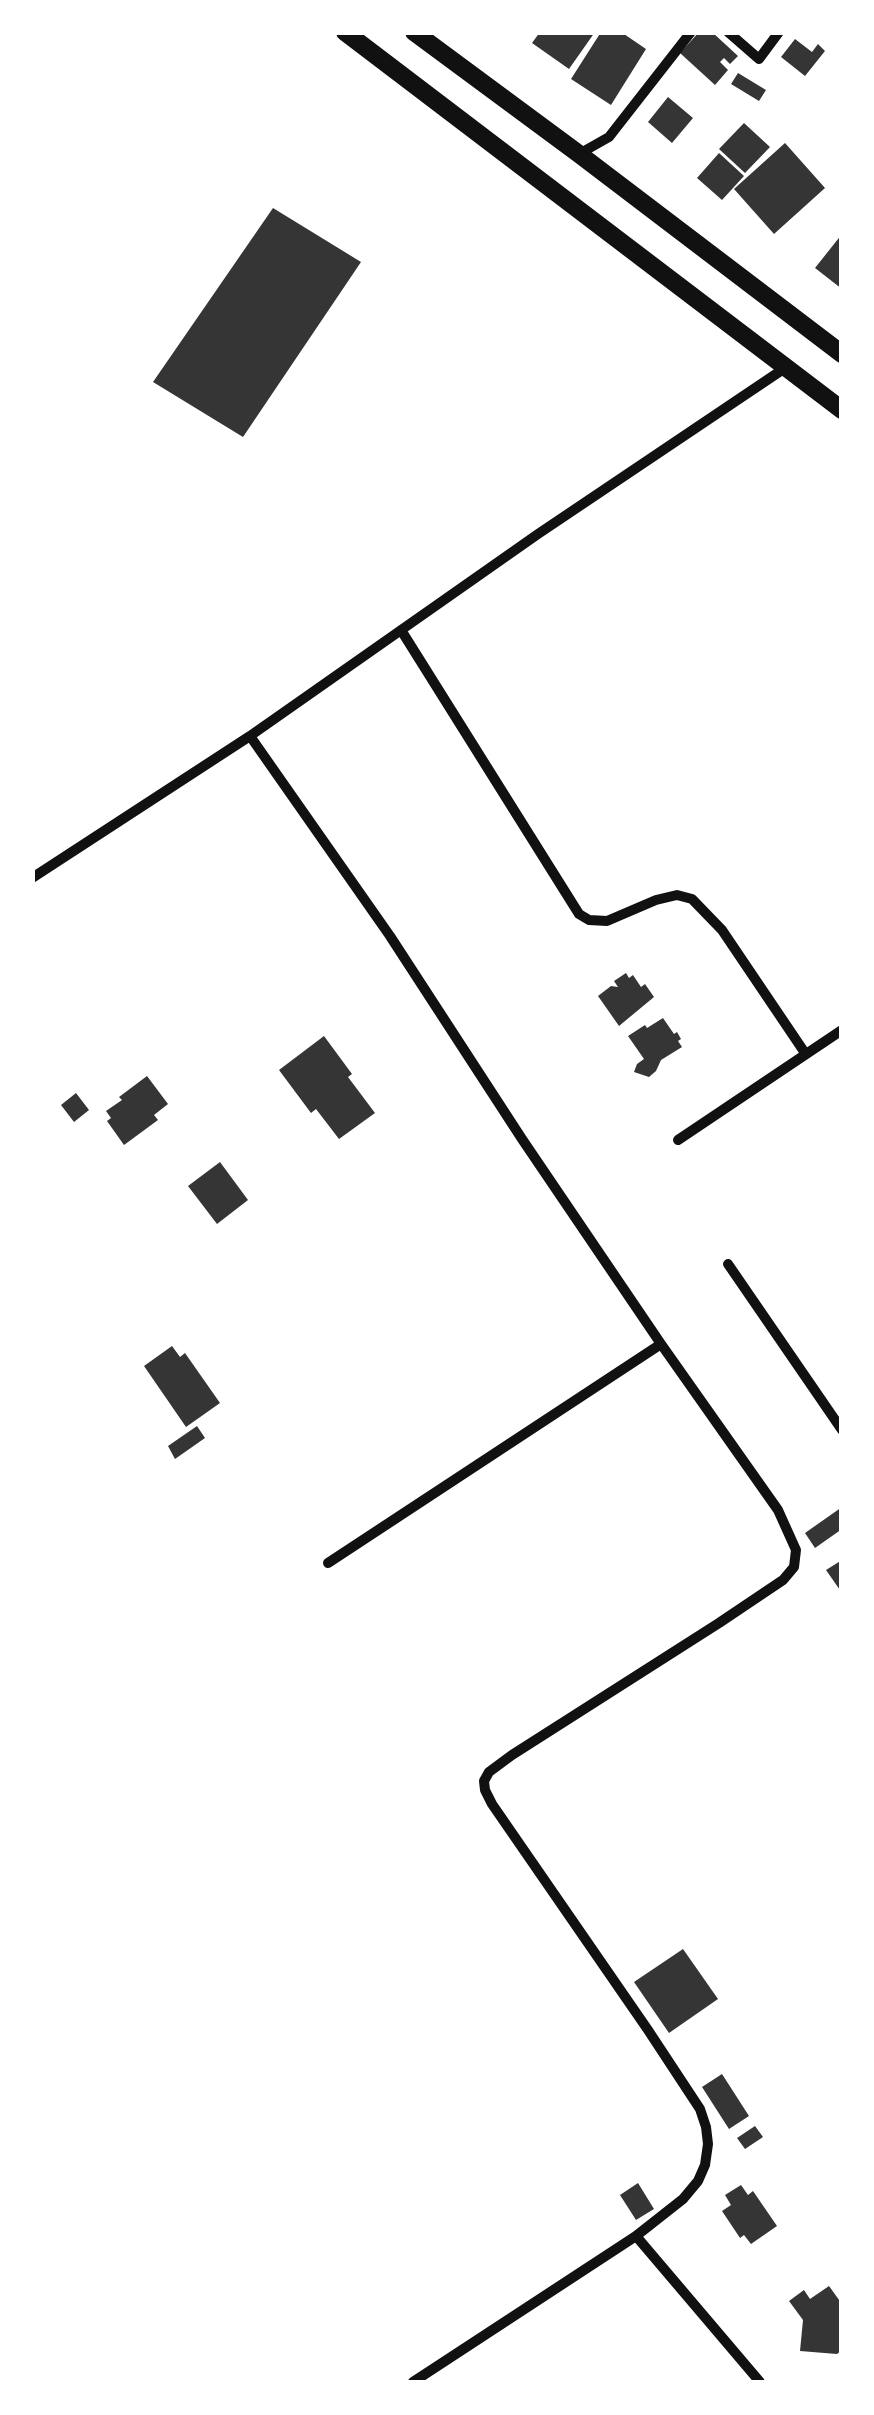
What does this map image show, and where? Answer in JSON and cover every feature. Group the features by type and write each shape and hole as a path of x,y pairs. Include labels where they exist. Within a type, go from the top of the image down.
{"highway":[{"path":"346,32 842,410"},
{"path":"414,32 842,354"}],"street":[{"path":"579,154 608,137 691,32"},
{"path":"728,32 759,59 779,32"},
{"path":"32,878 250,736 538,534 785,368"},
{"path":"401,630 579,914 589,920 608,921 656,900 677,895 692,900 722,930 804,1053"},
{"path":"250,736 390,936 661,1344 778,1510 796,1550 794,1567 782,1580 512,1754 484,1781 492,1804 700,2109 708,2144 698,2181 683,2199 636,2236 413,2382"},
{"path":"678,1140 842,1030"},
{"path":"728,1264 842,1430"},
{"path":"328,1563 661,1344"},
{"path":"636,2236 760,2382"}],"building":[{"path":"540,32 595,32 569,69 532,43"},
{"path":"601,32 621,32 646,49 611,105 571,79"},
{"path":"699,32 712,32 738,56 730,64 724,58 720,62 728,70 715,85 680,53"},
{"path":"795,39 812,52 818,44 825,51 805,76 781,57"},
{"path":"738,73 766,90 759,101 731,84"},
{"path":"668,97 693,118 672,143 648,122"},
{"path":"744,123 770,147 745,173 719,149"},
{"path":"785,143 825,188 774,234 734,189"},
{"path":"719,153 744,176 722,200 697,178"},
{"path":"273,208 361,262 243,437 153,382"},
{"path":"842,234 842,289 815,268"},
{"path":"626,973 629,978 633,975 641,987 645,984 654,997 619,1026 598,996 611,986 618,987 614,981"},
{"path":"663,1018 674,1034 677,1032 682,1047 661,1060 649,1077 634,1072 644,1059 628,1036"},
{"path":"324,1036 375,1113 339,1139 316,1109 311,1113 279,1070"},
{"path":"147,1076 168,1104 154,1115 158,1120 124,1145 107,1121 111,1118 106,1111"},
{"path":"76,1093 89,1110 74,1122 61,1105"},
{"path":"220,1162 248,1200 217,1224 188,1186"},
{"path":"172,1346 180,1357 185,1353 220,1403 186,1427 144,1366"},
{"path":"197,1426 205,1438 175,1459 168,1446"},
{"path":"842,1507 842,1529 815,1548 805,1533"},
{"path":"842,1560 842,1593 826,1570"},
{"path":"683,1949 718,1999 669,2033 634,1982"},
{"path":"722,2074 749,2116 729,2129 702,2087"},
{"path":"755,2126 763,2137 745,2149 737,2138"},
{"path":"638,2183 654,2209 636,2220 620,2195"},
{"path":"741,2185 748,2195 753,2191 777,2226 751,2244 744,2235 740,2238 722,2211 731,2205 725,2195"},
{"path":"829,2286 842,2304 842,2350 837,2354 800,2351 803,2320 789,2301 804,2290 810,2299"}]}
